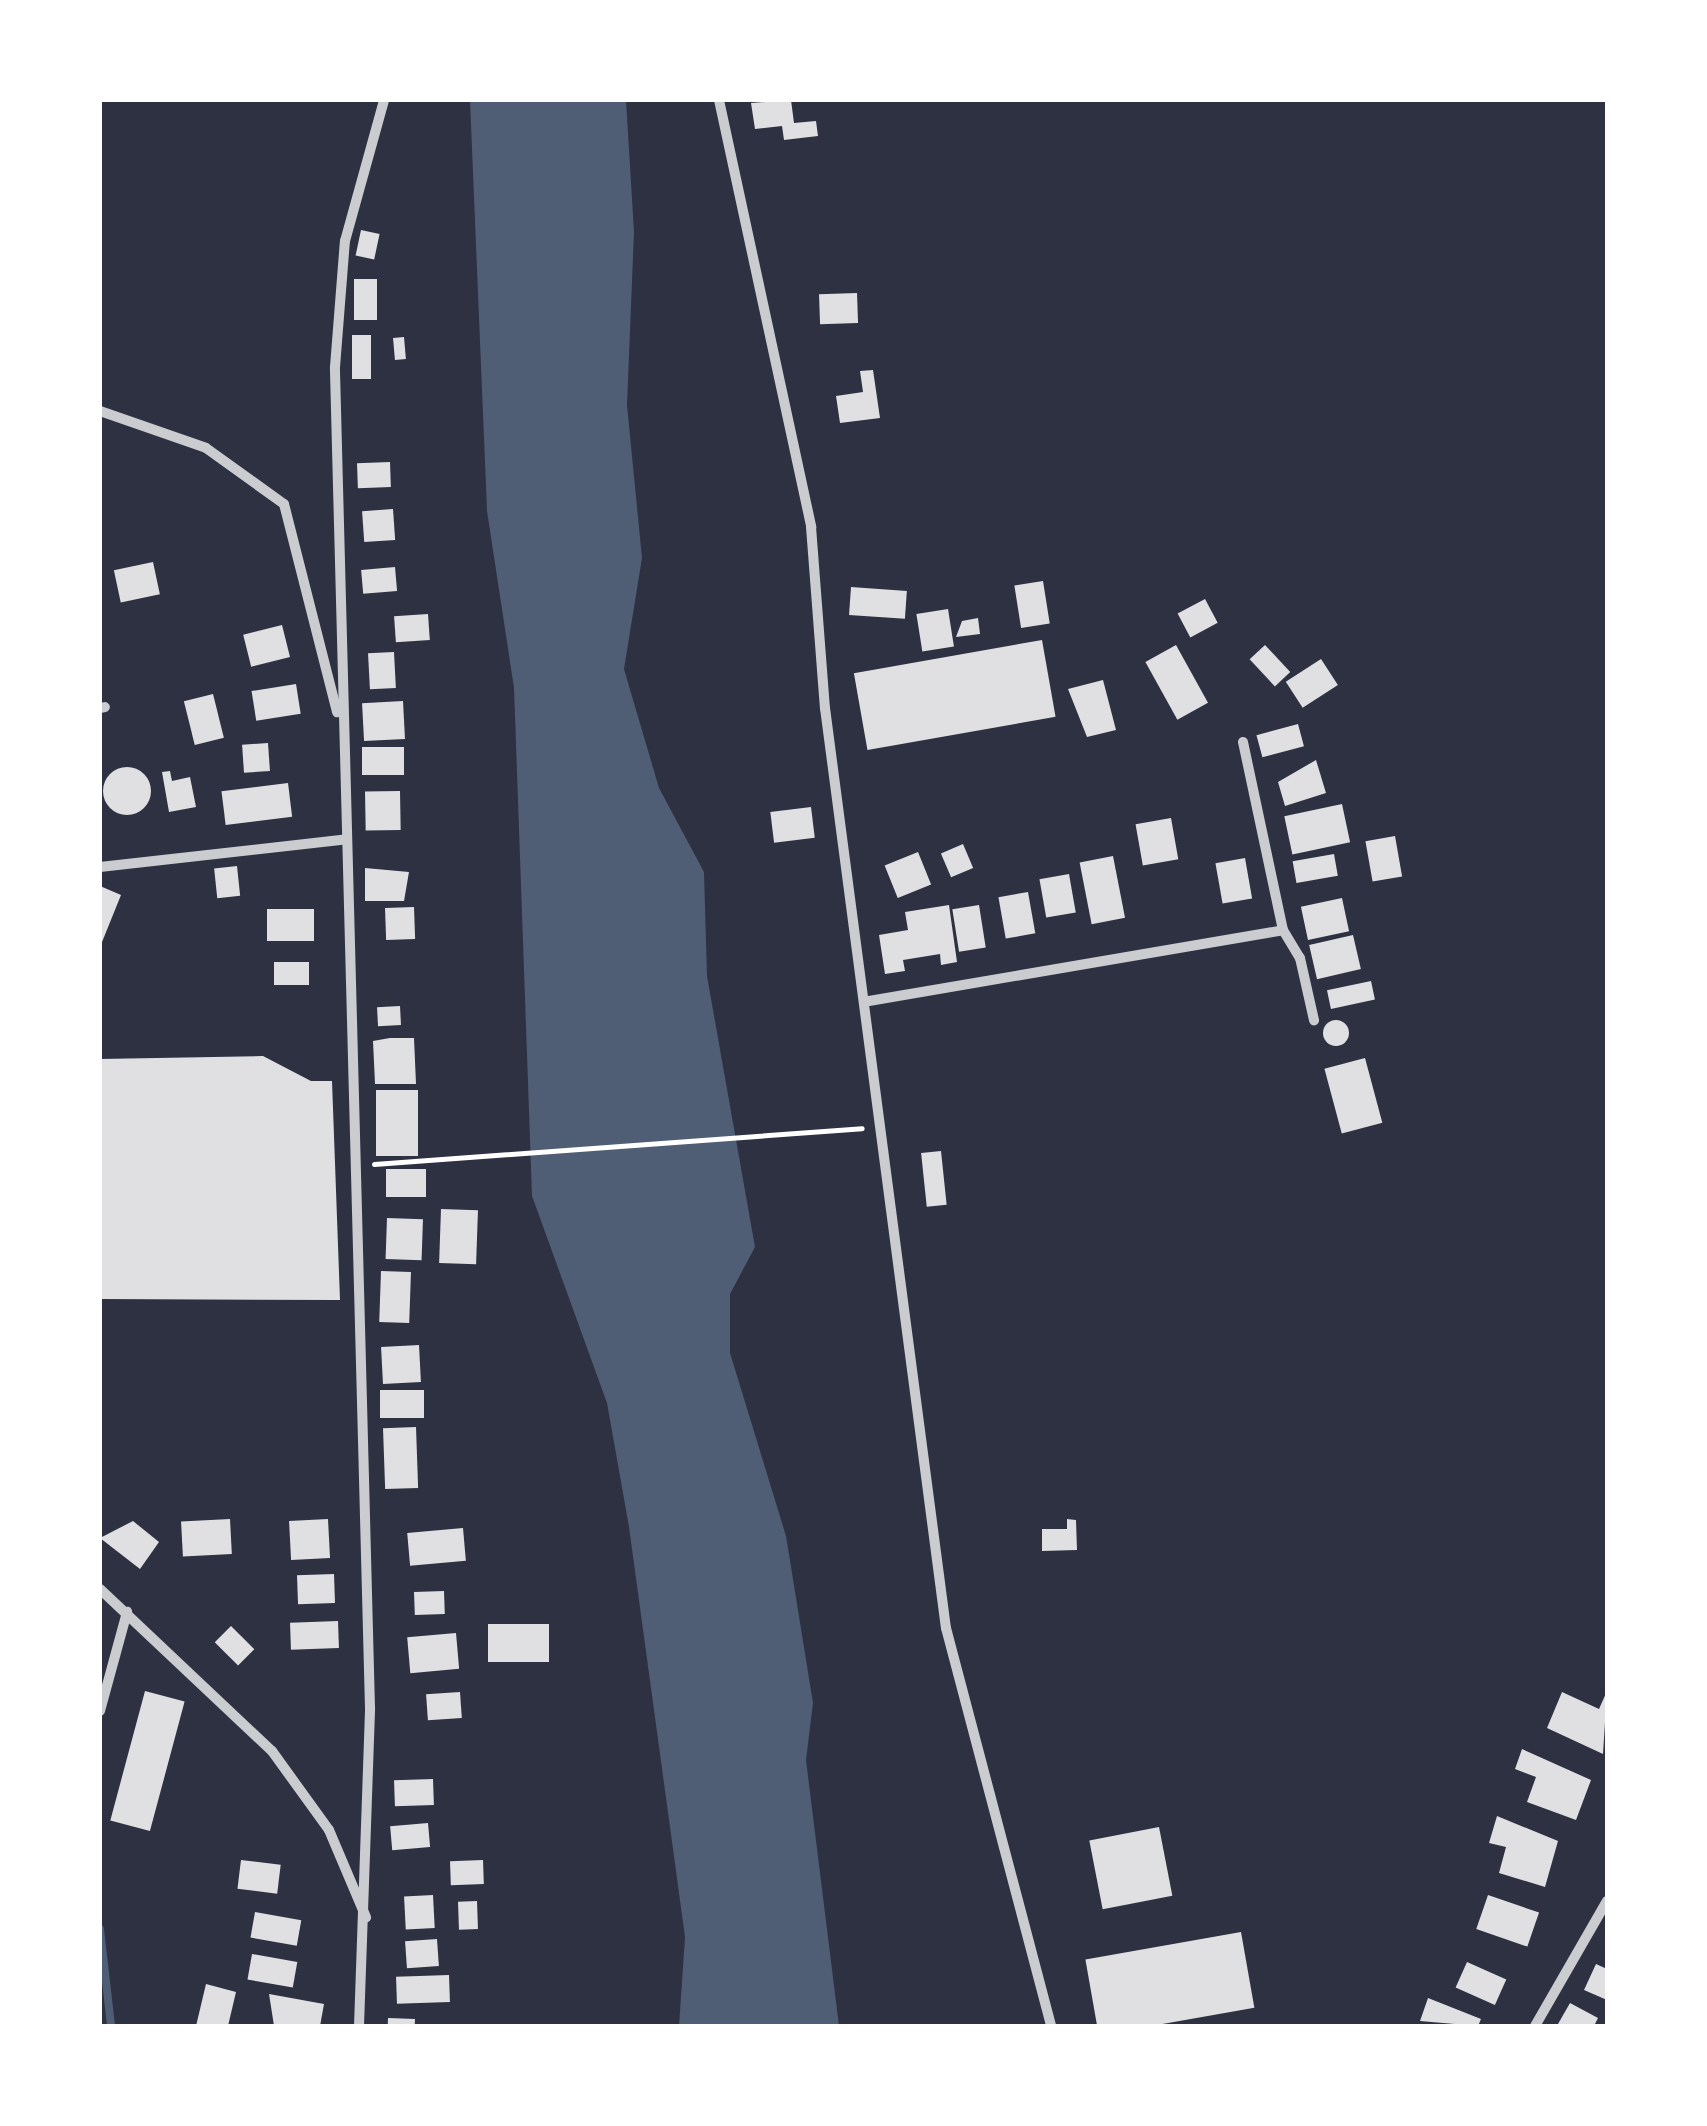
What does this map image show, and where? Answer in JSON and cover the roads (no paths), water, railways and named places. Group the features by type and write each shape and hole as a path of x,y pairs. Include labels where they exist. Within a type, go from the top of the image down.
{"street":[{"path":"358,2026 368,1926 339,724 347,608 338,304 352,202 384,100"},
{"path":"719,100 811,527 825,708 869,1000 946,1628 1051,2026"},
{"path":"100,411 206,448 284,504 339,724"},
{"path":"1244,742 1283,930 1314,1020"},
{"path":"100,867 342,840"},
{"path":"869,1000 1283,930"},
{"path":"100,1589 236,1712 307,1795 351,1872 368,1926"},
{"path":"100,1711 126,1612"},
{"path":"1535,2026 1607,1901"}],"water":[{"path":"470,100 626,100 634,232 627,405 642,558 624,669 659,788 704,872 707,976 755,1247 730,1294 730,1353 786,1536 813,1703 806,1760 839,2026 679,2026 685,1937 629,1527 607,1403 532,1196 514,688 487,511"}],"waterway":[{"path":"100,1929 111,2026"}]}
